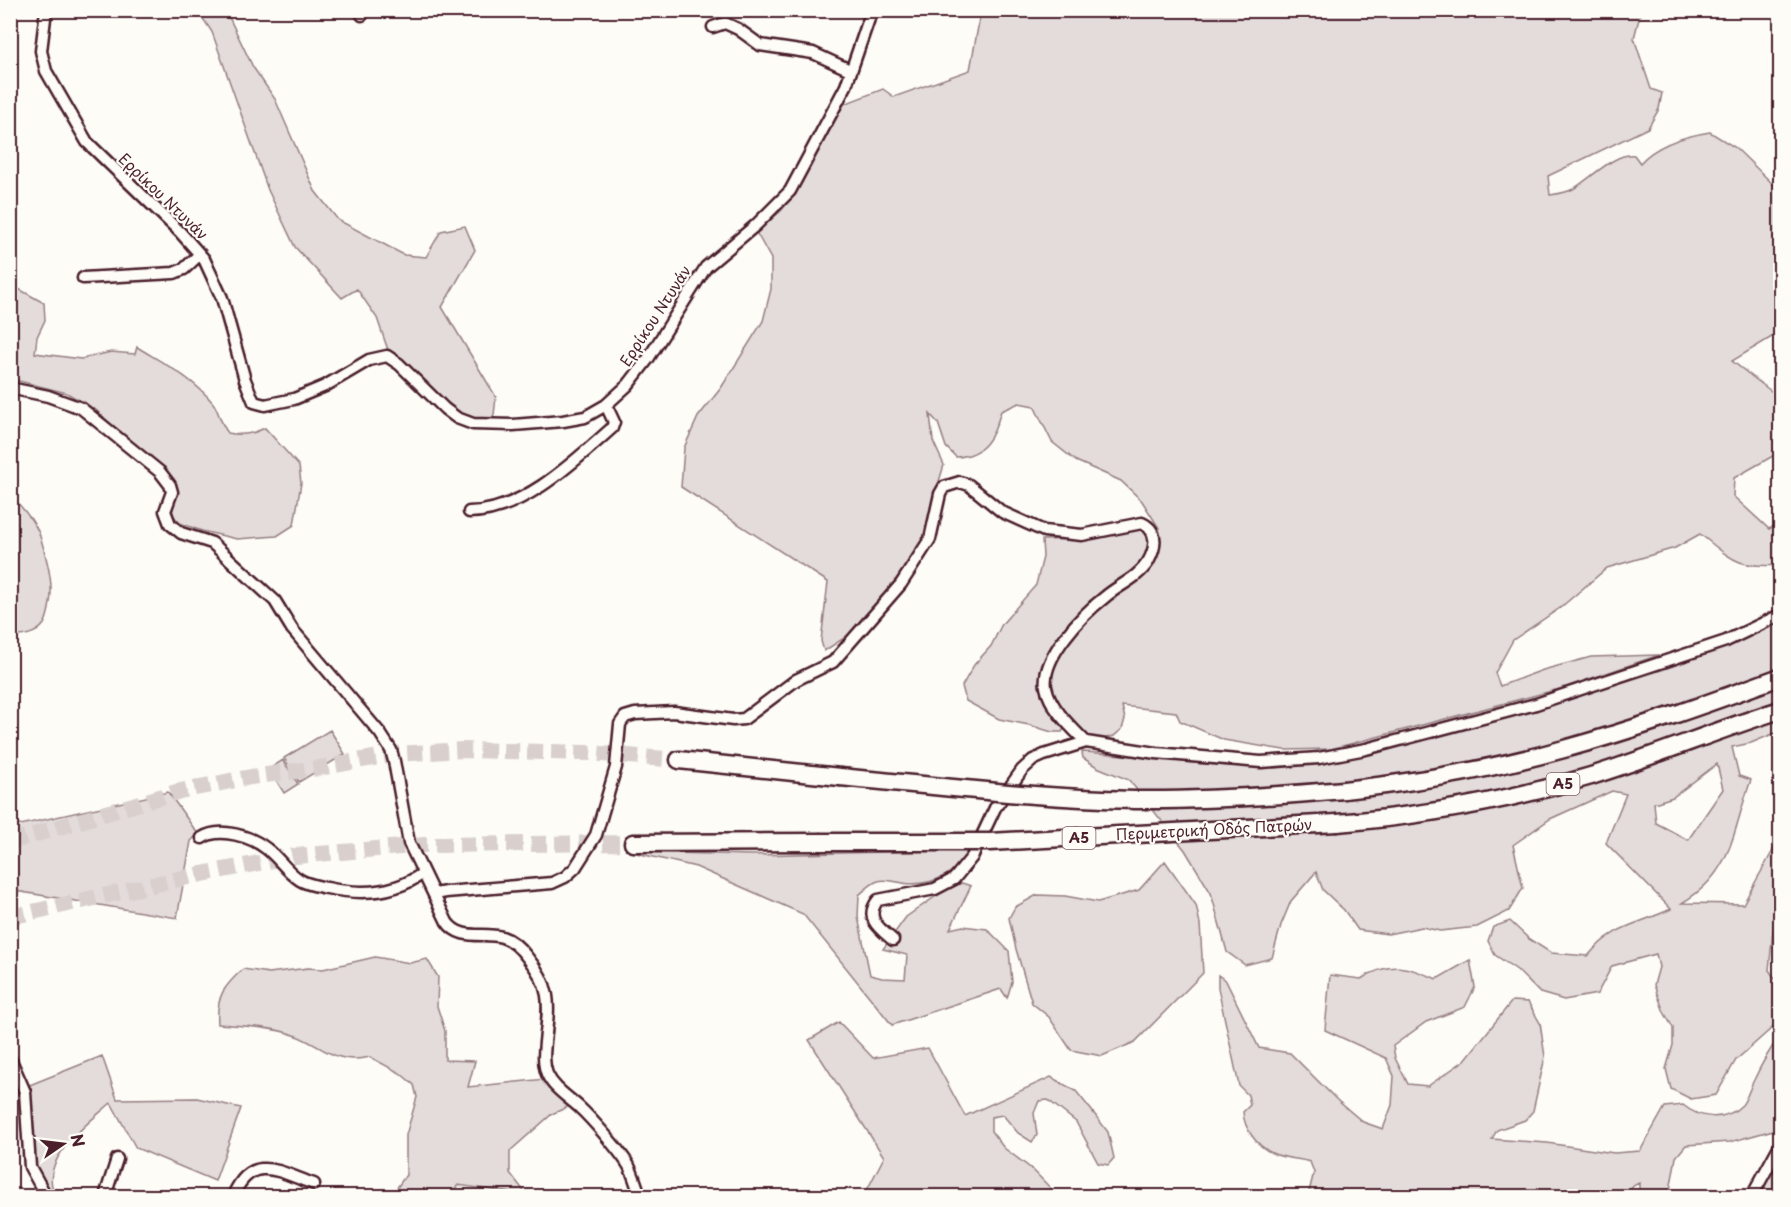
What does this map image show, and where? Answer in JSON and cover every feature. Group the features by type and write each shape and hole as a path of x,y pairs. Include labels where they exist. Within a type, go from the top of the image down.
{"highway":[{"name":"Περιμετρική Οδός Πατρών","path":"679,760 983,791 1136,800 1223,798 1344,790 1419,781 1564,749 1678,714 1780,677"},
{"name":"Περιμετρική Οδός Πατρών","path":"633,843 990,842 1337,823 1405,816 1522,795 1620,766 1780,710"}],"street":[{"name":"Ερρίκου Ντυνάν","path":"46,10 41,46 42,62 82,136 200,254 222,298 252,399 258,404 283,402 299,397 325,386 369,360 387,356 399,364 457,418 473,424 513,425 563,422 591,415 628,385 648,359 706,267 756,225 790,191 846,86 872,10"},
{"path":"713,27 725,23 738,28 760,45 813,53 850,70"},
{"path":"82,278 174,273 184,268 200,254"},
{"path":"10,388 68,402 85,410 166,478 172,492 165,511 170,524 181,533 212,543 275,601 292,628 387,743 398,777 407,837 451,927 466,934 505,938 519,948 535,967 549,1000 544,1060 547,1075 554,1085 580,1108 625,1160 640,1197"},
{"path":"469,512 486,512 522,498 581,457 612,428 614,422 606,405"},
{"path":"435,894 552,883 565,877 583,857 596,835 616,767 620,724 625,717 635,714 674,712 733,720 744,719 796,680 832,662 902,584 930,539 940,494 944,487 960,482 969,485 1002,512 1044,531 1082,535 1142,523 1148,526 1154,535 1155,545 1148,563 1131,580 1106,596 1074,626 1052,658 1046,673 1046,688 1055,704 1065,720 1086,742"},
{"path":"893,940 878,927 872,917 873,907 878,900 935,889 954,879 972,857 994,808 1022,770 1033,760 1044,755 1086,742 1156,753 1261,762 1319,758 1536,704 1726,641 1780,615"},
{"path":"202,838 208,834 221,833 254,841 269,850 301,880 343,891 365,893 392,888 411,881 423,873"},
{"path":"10,1058 25,1092 30,1167 46,1197"},
{"path":"1752,1197 1780,1145"},
{"path":"105,1197 117,1159"},
{"path":"233,1197 244,1176 260,1168 268,1168 314,1184"}],"shaded area":[{"path":"1090,10 1641,11 1634,38 1651,89 1662,93 1659,109 1648,128 1548,176 1550,195 1573,189 1619,158 1634,155 1640,163 1647,156 1672,142 1710,132 1736,148 1780,191 1780,332 1732,361 1780,398 1780,452 1734,478 1733,496 1769,529 1780,523 1780,565 1754,565 1736,560 1700,534 1675,548 1607,568 1560,608 1513,640 1495,673 1500,686 1543,670 1591,657 1659,655 1563,688 1331,749 1284,750 1224,740 1180,721 1176,712 1122,706 1125,719 1122,729 1114,736 1090,739 1070,722 1052,693 1049,671 1077,628 1108,599 1133,584 1158,544 1159,528 1142,501 1121,481 1076,461 1052,442 1034,406 1019,403 1001,411 987,443 981,449 966,456 956,457 946,447 938,423 930,414 933,441 944,465 933,501 926,537 888,591 849,635 824,651 821,641 828,582 681,487 684,448 698,417 721,388 763,321 771,289 771,259 756,232 781,211 793,196 844,104 883,89 894,97 970,70 981,11 1051,11 1083,16"},
{"path":"198,11 226,11 253,67 275,99 315,191 338,220 404,255 426,257 441,231 465,226 475,250 442,307 496,397 494,415 490,419 462,418 441,401 388,350 377,318 357,289 342,298 295,247 268,190 212,32"},
{"path":"11,287 44,303 45,320 37,337 35,353 81,359 111,352 135,354 137,347 177,372 205,394 215,406 228,433 247,434 265,428 299,466 301,483 294,525 277,536 237,539 180,523 172,514 175,483 96,410 67,393 11,379"},
{"path":"11,496 34,523 39,533 51,586 49,609 44,624 33,633 19,636 10,635"},
{"path":"1141,527 1151,537 1143,561 1054,645 1042,672 1042,691 1065,727 1062,732 1052,732 999,719 966,701 962,686 974,665 991,646 1002,624 1036,585 1043,557 1042,540 1080,539"},
{"path":"1780,621 1780,731 1751,743 1732,747 1739,776 1751,780 1735,833 1722,864 1712,878 1682,903 1743,904 1780,838 1780,891 1776,901 1769,970 1780,986 1780,1021 1736,1060 1716,1095 1691,1099 1671,1089 1666,1069 1673,1045 1673,1028 1654,985 1659,967 1656,954 1612,966 1597,994 1564,1000 1540,993 1517,970 1495,955 1488,941 1493,927 1510,921 1529,939 1551,953 1588,956 1616,932 1671,909 1606,843 1626,794 1612,791 1550,819 1513,845 1523,888 1509,911 1477,927 1440,931 1422,927 1388,934 1358,930 1344,910 1323,890 1316,872 1291,901 1281,925 1272,958 1245,965 1227,952 1211,893 1185,850 1129,780 1097,767 1083,758 1082,752 1212,765 1264,767 1344,759 1423,740 1609,687 1679,664","holes":["1717,764 1723,789 1688,840 1656,823 1654,803 1673,797"]},
{"path":"330,730 345,754 299,782 284,758"},
{"path":"283,760 298,784 284,793 269,769"},
{"path":"168,792 198,834 191,841 177,918 16,891 11,856 11,827"},
{"path":"969,850 959,865 938,879 911,884 878,881 859,895 858,917 870,975 905,979 907,955 883,949 906,917 942,892 962,883 971,886 950,929 963,926 987,929 1009,951 1012,982 1007,998 1001,989 892,1025 803,914 696,867 632,852 751,855"},
{"path":"1165,861 1196,905 1200,924 1203,973 1135,1042 1102,1056 1071,1050 1049,1017 1032,1003 1009,918 1015,907 1037,895 1065,896 1098,902 1139,890"},
{"path":"375,957 410,963 427,959 438,977 437,1006 445,1031 445,1060 475,1061 468,1087 546,1079 572,1105 552,1114 510,1151 510,1173 527,1195 458,1185 449,1196 391,1196 406,1175 406,1135 417,1097 414,1085 400,1073 370,1057 357,1059 336,1056 299,1037 279,1031 218,1024 218,1007 222,993 230,981 243,969 269,973 308,968 323,969"},
{"path":"1470,960 1475,987 1465,1007 1426,1022 1393,1046 1395,1058 1408,1084 1428,1086 1465,1060 1512,1001 1528,1002 1540,1023 1545,1057 1533,1111 1525,1120 1497,1130 1492,1139 1547,1143 1614,1153 1640,1151 1665,1107 1683,1105 1697,1113 1712,1117 1728,1114 1742,1105 1763,1063 1780,1036 1780,1117 1773,1130 1730,1142 1686,1145 1676,1157 1669,1196 1639,1196 1639,1183 1633,1186 1627,1196 1308,1196 1314,1172 1310,1162 1281,1156 1266,1150 1252,1136 1246,1125 1243,1112 1250,1105 1248,1095 1239,1086 1218,988 1218,975 1226,981 1259,1048 1290,1053 1338,1101 1363,1122 1383,1129 1392,1105 1394,1076 1386,1058 1325,1030 1330,975 1361,979 1381,969 1399,967 1437,979"},
{"path":"839,1022 873,1058 928,1048 965,1116 1051,1077 1076,1091 1092,1111 1108,1132 1114,1158 1108,1165 1098,1163 1076,1122 1048,1100 1039,1101 1034,1113 1037,1135 1032,1142 1018,1133 1003,1115 991,1117 991,1131 1004,1148 1033,1170 1058,1196 864,1196 884,1157 809,1040"},
{"path":"102,1056 117,1099 197,1098 241,1108 215,1181 136,1148 111,1103 78,1132 58,1157 51,1183 56,1196 49,1196 32,1166 27,1086"},
{"path":"1780,1152 1780,1189 1755,1196"}],"tunnel":[{"path":"10,842 180,791 395,754 464,750 590,753 679,760"},
{"path":"10,917 192,876 295,856 424,845 633,843"}]}
